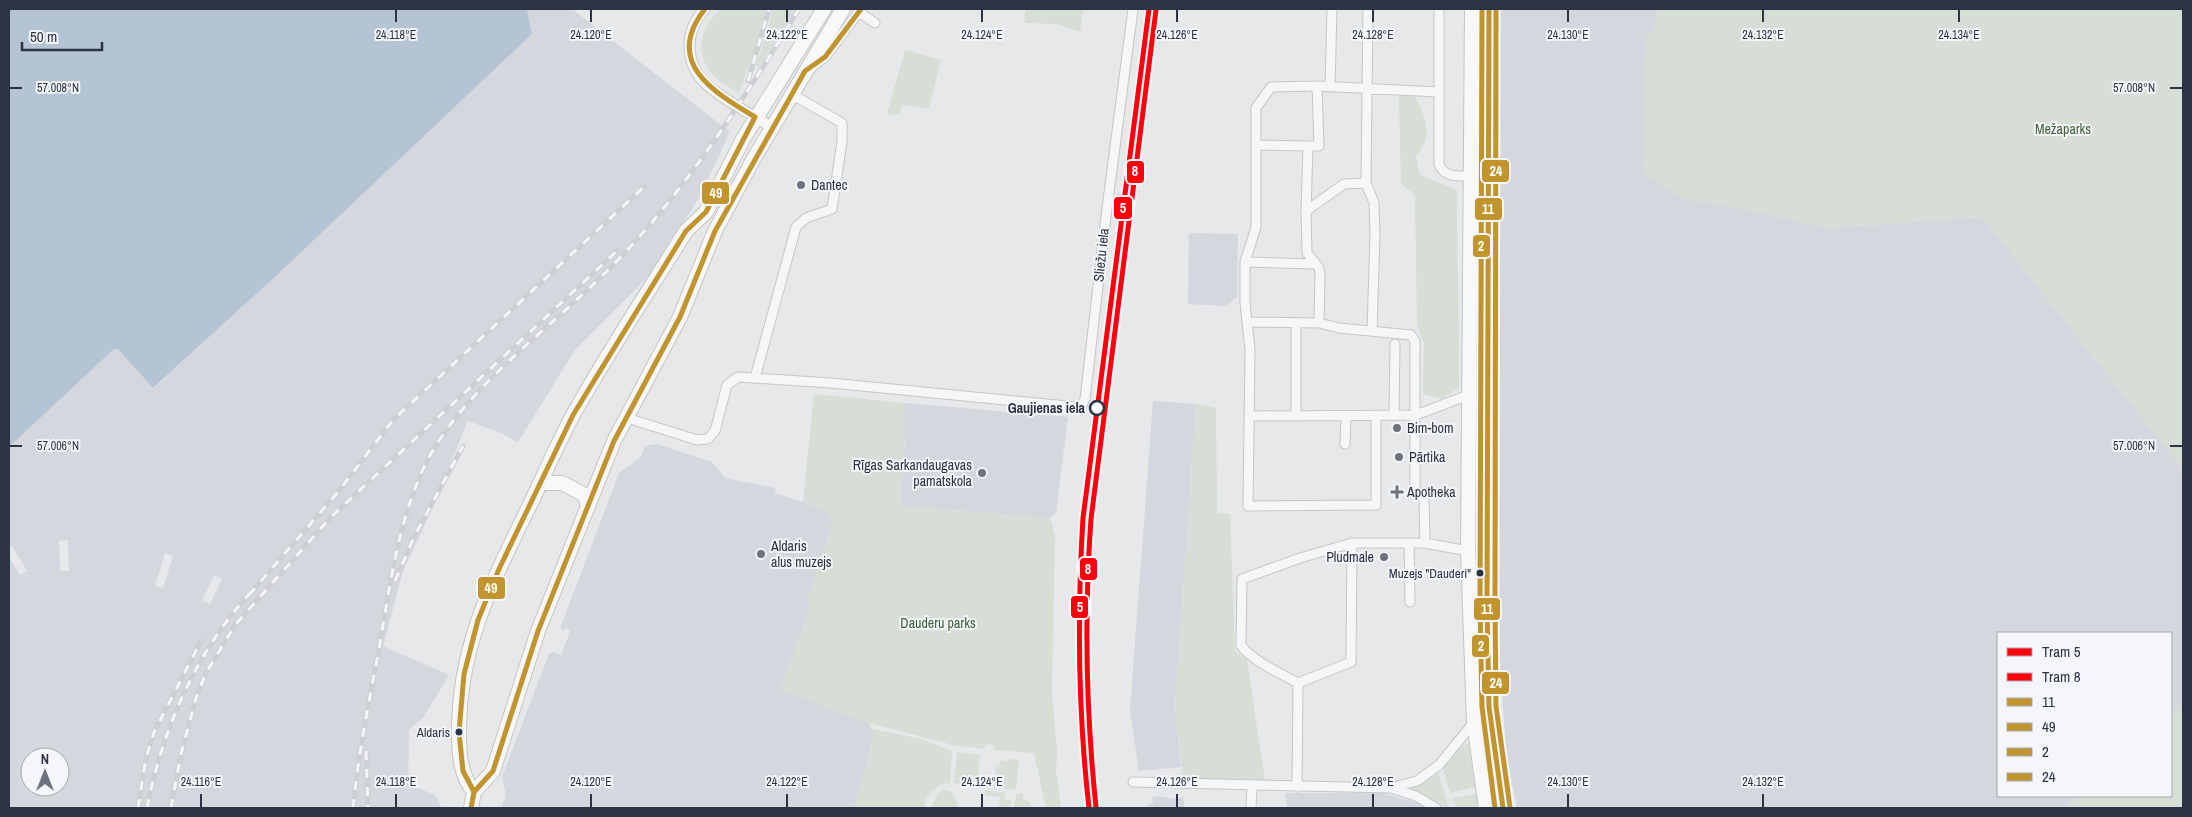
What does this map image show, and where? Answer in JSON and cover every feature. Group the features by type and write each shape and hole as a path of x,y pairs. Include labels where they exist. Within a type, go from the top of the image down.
{"main road":[{"path":"474,792 466,783 461,764 459,699 464,668 478,618 495,576 574,413 686,231 706,212 755,117 824,9"},
{"path":"471,808 474,792 493,771 538,631 614,441 680,317 715,230 842,9"},
{"path":"1472,9 1470,176 1471,394 1468,551 1474,722 1486,808"},
{"path":"1489,9 1488,707 1503,808"},
{"path":"541,483 562,483 585,495 588,506"},
{"path":"1469,591 1487,592"}],"street":[{"path":"705,9 695,21 689,38 689,51 696,70 705,83 773,128"},
{"name":"Sliežu iela","path":"755,378 831,383 1077,407 1082,404 1085,399 1133,9"},
{"path":"1330,87 1332,9"},
{"path":"1368,9 1366,182 1374,203 1372,330"},
{"path":"1439,9 1439,164 1441,169 1448,175 1470,176"},
{"path":"805,71 825,57 860,10 875,23"},
{"path":"1257,146 1318,146 1317,86"},
{"path":"1376,416 1376,505 1248,506 1250,416 1245,262 1256,227 1256,108 1272,87 1317,86 1439,92"},
{"path":"627,418 697,440 708,439 715,431 728,385 738,378 755,378 796,227 806,218 832,209 842,142 842,123 793,95"},
{"path":"1308,146 1307,253 1320,274 1319,323"},
{"path":"1306,211 1344,184 1366,182"},
{"path":"1245,262 1314,264"},
{"path":"1248,322 1319,323 1339,328 1411,335 1416,341 1415,489 1424,499 1425,543"},
{"path":"1296,323 1296,416"},
{"path":"1394,415 1395,344"},
{"path":"1250,416 1416,415 1471,394"},
{"path":"1345,444 1346,416"},
{"path":"1298,683 1256,659 1244,650 1241,645 1242,579 1300,558 1352,543 1425,543 1468,551"},
{"path":"1298,683 1351,662 1352,543"},
{"path":"1410,543 1410,602"},
{"path":"1297,786 1298,683"},
{"path":"1133,782 1390,788 1417,781 1439,765 1474,722"},
{"path":"1251,808 1252,786"},
{"path":"1390,788 1416,796 1436,808"}],"shaded area":[{"path":"527,9 572,9 730,132 699,198 650,275 575,350 518,442 501,433 468,421 424,527 403,571 383,646 449,675 423,718 409,730 408,784 435,795 442,808 9,808 9,557 20,575 27,571 12,546 9,547 9,447 114,349 118,349 154,388 276,276 532,34","holes":["68,540 69,571 60,571 59,541","165,553 173,556 163,588 155,586","214,575 222,579 210,604 202,600"]},
{"path":"1501,9 1657,9 1657,25 1645,41 1684,199 1751,210 1826,228 1982,217 2183,469 2183,702 2172,712 2172,632 1997,632 1997,797 2078,797 2065,808 1517,808 1506,753 1499,639"},
{"path":"1189,233 1238,234 1237,297 1225,306 1188,304"},
{"path":"1153,401 1196,404 1175,707 1181,767 1139,771 1130,710"},
{"name":"Rīgas Sarkandaugavas pamatskola","path":"905,403 1068,417 1056,513 1050,518 900,506 905,441"},
{"path":"657,444 712,462 725,478 776,488 775,493 825,509 833,520 808,597 810,605 781,690 868,722 874,736 854,808 501,808 506,796 502,777 549,654 552,652 561,655 571,630 566,628 563,631 561,626 619,473 641,457 645,446"},
{"path":"1285,793 1381,793 1418,803 1425,808 1287,808"},
{"path":"1159,796 1174,799 1183,797 1185,808 1149,808 1148,804 1153,803 1152,797"}],"green space":[{"path":"721,9 766,9 754,53 739,93 716,78 707,67 701,49 704,32 708,24"},
{"path":"772,9 796,9 759,67 756,65 770,23"},
{"path":"1026,9 1083,9 1080,32 1057,24 1024,23"},
{"name":"Mežaparks","path":"1657,9 2183,9 2183,469 1982,217 1825,228 1751,210 1684,199 1644,174 1645,41 1657,25"},
{"path":"905,50 941,60 929,109 902,105 899,115 887,114"},
{"path":"1415,95 1425,119 1427,133 1422,148 1416,156 1420,175 1457,190 1459,388 1441,399 1423,394 1424,344 1417,325 1415,195 1401,184 1399,96"},
{"name":"Dauderu parks","path":"814,394 905,403 905,441 900,506 1050,518 1055,536 1052,693 1057,753 1056,771 1061,808 1046,808 1034,753 995,750 992,744 987,745 984,749 953,745 869,723 873,729 921,739 952,751 950,783 940,785 932,791 927,798 924,808 854,808 874,737 868,723 781,690 810,605 808,597 833,520 825,509 803,502"},
{"path":"1196,404 1216,408 1217,513 1230,514 1235,651 1247,660 1265,781 1183,778 1175,707"},
{"path":"2183,702 2183,808 2065,808 2078,797 2172,797 2172,712"},
{"path":"1469,744 1475,787 1450,793 1443,769 1463,745"},
{"path":"957,752 980,755 978,777 976,777 974,783 967,780 964,784 954,783"},
{"path":"1010,759 1019,760 1016,790 994,787 996,766 999,765 1001,760 1008,762"},
{"path":"1438,773 1449,808 1442,808 1404,789 1422,784"},
{"path":"943,790 952,792 959,808 931,808 937,795"},
{"path":"985,790 1005,793 1005,800 1011,800 1010,808 999,806 1000,797 985,795"},
{"path":"1016,794 1023,794 1022,799 1030,802 1032,808 1014,808"},
{"path":"1476,794 1479,808 1456,808 1453,798"}],"water":[{"path":"9,9 527,9 532,34 276,276 153,388 118,349 114,349 9,447"}],"railway":[{"path":"748,81 769,9"},
{"path":"353,808 364,729 396,553 409,506 427,461 443,434 463,408 510,360 609,269 663,209 711,145 799,9"},
{"path":"249,595 338,492 393,420 645,186"},
{"path":"171,808 181,754 196,698 206,673 235,625 331,517 617,251"},
{"path":"395,581 414,537 463,446"},
{"path":"147,808 162,749 185,692 215,639 253,590"},
{"path":"138,808 146,758 154,732 201,641"},
{"path":"366,751 368,808"}],"tram line":[{"name":"5","path":"1089,808 1085,772 1079,627 1083,518 1149,9"},
{"name":"8","path":"1096,807 1087,663 1087,591 1091,519 1156,10"}],"transit line":[{"name":"49","path":"471,808 474,792 463,771 459,732 464,674 478,620 499,569 573,415 686,231 706,212 755,117 710,86 698,74 691,60 689,45 693,28 705,9"},
{"name":"49","path":"471,808 474,792 493,771 538,631 614,441 680,317 715,231 805,71 825,57 861,9"},
{"name":"2","path":"1482,9 1480,605 1482,707 1495,808"},
{"name":"11","path":"1489,9 1487,605 1489,707 1503,808"},
{"name":"24","path":"1496,9 1496,706 1510,807"}],"place":[{"name":"Dantec","path":"801,185"},
{"name":"Gaujienas iela","path":"1097,408"},
{"name":"Bim-bom","path":"1397,428"},
{"name":"Pārtika","path":"1399,457"},
{"name":"Rīgas Sarkandaugavas pamatskola","path":"982,473"},
{"name":"Apotheka","path":"1397,492"},
{"name":"Aldaris alus muzejs","path":"761,554"},
{"name":"Pludmale","path":"1384,557"},
{"name":"Muzejs \"Dauderi\"","path":"1480,573"},
{"name":"Aldaris","path":"459,732"}]}
